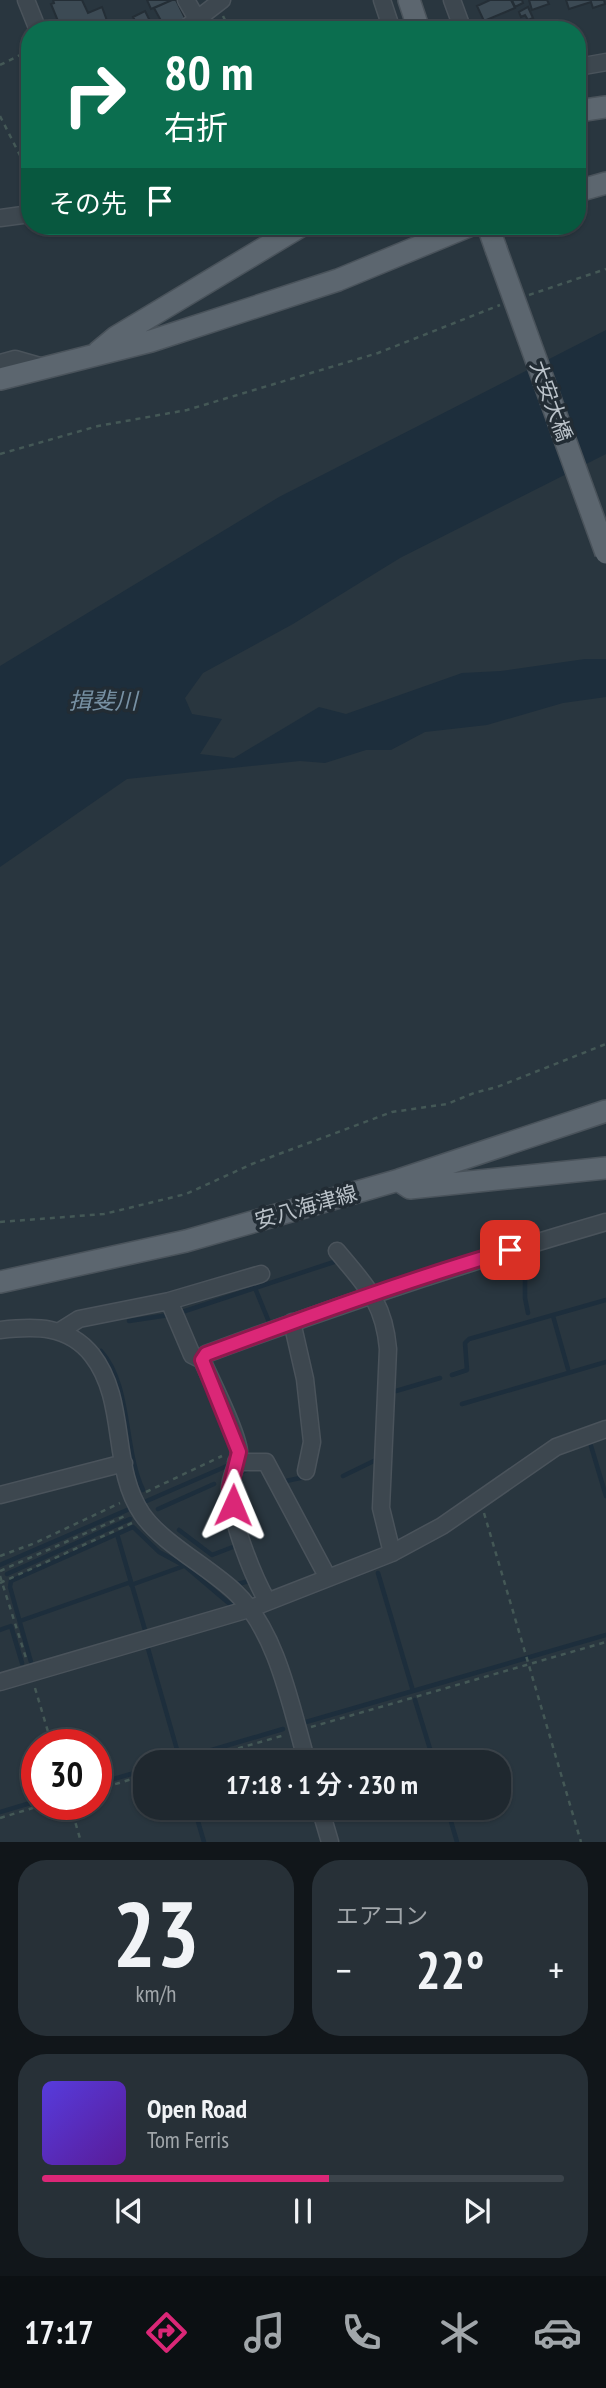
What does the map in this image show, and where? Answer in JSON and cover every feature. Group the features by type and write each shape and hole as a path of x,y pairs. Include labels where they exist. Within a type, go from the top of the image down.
{"main road":[{"path":"409,0 416,21"},
{"path":"586,110 606,107"},
{"path":"586,189 606,183"},
{"path":"94,356 116,337 286,235"},
{"path":"0,379 151,341 338,280 447,235"},
{"name":"大安大橋","path":"491,235 606,553"},
{"name":"安八海津線","path":"0,1282 186,1241 399,1180 606,1111"},
{"path":"399,1180 410,1188 606,1168"}],"street":[{"path":"26,0 34,21"},
{"path":"186,0 197,19"},
{"path":"194,21 222,0"},
{"path":"382,0 389,21"},
{"path":"452,0 460,21"},
{"path":"586,65 606,62"},
{"path":"0,218 21,215"},
{"path":"0,363 15,359 46,368"},
{"path":"202,1360 206,1354 292,1322 461,1264 606,1222"},
{"path":"337,1251 372,1295 386,1324 388,1349 381,1508 392,1553"},
{"path":"60,1331 79,1319 169,1301 261,1274"},
{"path":"169,1301 192,1355 202,1360 237,1455 230,1488 236,1522 254,1579 267,1601"},
{"path":"292,1322 305,1379 312,1442 306,1471"},
{"path":"0,1330 28,1326 60,1331 84,1346 102,1368 111,1392 135,1506 167,1538 237,1594 249,1609 280,1670 304,1750"},
{"path":"0,1682 249,1609 392,1553 442,1526 556,1447 606,1429"},
{"path":"237,1455 266,1462 328,1578"},
{"path":"0,1495 124,1463"},
{"path":"324,1820 330,1842"}],"path":[{"path":"0,65 21,54"},
{"path":"0,116 21,158"},
{"path":"523,297 606,269"},
{"path":"0,454 98,426 187,411 378,353 500,305"},
{"path":"0,1222 104,1214 186,1194 252,1164 392,1112 447,1104 606,1044"},
{"path":"0,1570 237,1455"},
{"path":"479,1499 581,1842"},
{"path":"0,1556 84,1520 135,1506"},
{"path":"1,1583 135,1506"},
{"path":"0,1576 47,1729"},
{"path":"232,1750 606,1642"},
{"path":"112,1785 133,1779"},
{"path":"0,1818 21,1812"},
{"path":"75,1820 81,1842"}],"water":[{"name":"揖斐川","path":"606,330 606,454 400,558 293,624 203,673 185,698 192,714 222,719 200,754 234,758 319,707 346,714 462,673 606,659 606,697 563,703 487,725 425,732 391,750 366,750 325,763 300,761 127,779 0,867 0,666 279,497"}],"building":[{"path":"53,0 82,0 88,13 102,7 107,21 58,21 51,4 54,3"},
{"path":"147,0 172,0 151,9"},
{"path":"176,0 186,20 161,21 154,8"},
{"path":"490,0 511,0 515,8 484,21 477,6"},
{"path":"512,0 522,0 523,3 515,7"},
{"path":"529,0 547,0 549,4 532,10"},
{"path":"566,0 604,0 605,4 593,8 591,2 569,9"},
{"path":"528,7 533,18 528,20 525,15 521,17 519,12"},
{"path":"145,11 150,21 135,21 133,17"}],"waterway":[{"path":"525,1259 525,1298 528,1313"},
{"path":"179,1313 337,1261 339,1263"},
{"path":"255,1288 269,1322"},
{"path":"452,1375 467,1370 465,1343 469,1339 606,1300"},
{"path":"129,1321 169,1315"},
{"path":"553,1316 568,1369"},
{"path":"101,1351 118,1382 132,1455 143,1490"},
{"path":"462,1404 606,1362"},
{"path":"396,1391 440,1378"},
{"path":"591,1446 606,1496"},
{"path":"343,1476 380,1458"},
{"path":"142,1503 227,1466"},
{"path":"238,1497 240,1473 251,1468"},
{"path":"281,1482 305,1477"},
{"path":"158,1509 214,1484"},
{"path":"0,1565 134,1507"},
{"path":"7,1574 130,1519"},
{"path":"31,1662 10,1587 11,1581 133,1527 159,1552 185,1566 231,1605"},
{"path":"179,1530 212,1555 238,1547"},
{"path":"117,1534 145,1630"},
{"path":"131,1585 184,1566"},
{"path":"378,1573 413,1691"},
{"path":"238,1584 249,1581 247,1576"},
{"path":"20,1621 131,1582"},
{"path":"0,1630 11,1626 22,1663"},
{"path":"306,1722 606,1635"},
{"path":"147,1645 177,1750"},
{"path":"415,1700 430,1750"},
{"path":"212,1750 283,1729"},
{"path":"112,1779 133,1773"},
{"path":"0,1812 21,1806"},
{"path":"198,1820 204,1842"},
{"path":"451,1820 457,1842"}],"route":[{"path":"233,1505 230,1488 239,1452 202,1360 206,1354 461,1264 510,1250"}]}
